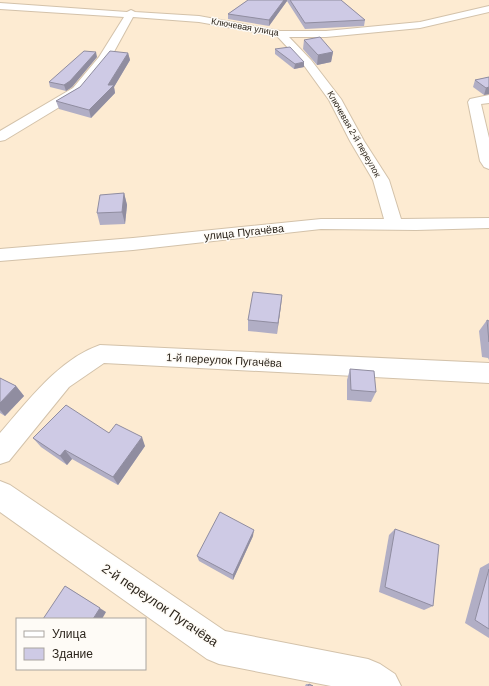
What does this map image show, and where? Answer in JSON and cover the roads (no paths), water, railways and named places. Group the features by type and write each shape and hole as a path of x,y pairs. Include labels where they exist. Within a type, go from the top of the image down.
{"street":[{"name":"Ключевая улица","path":"0,6 199,19 280,34 326,34 420,25 489,9"},
{"path":"0,137 77,91 104,59 131,14"},
{"name":"Ключевая 2-й переулок","path":"280,34 307,62 335,98 357,141 381,180 394,225"},
{"path":"489,98 474,102 487,161 489,164"},
{"name":"улица Пугачёва","path":"0,255 133,244 321,224 394,225 489,223"},
{"name":"1-й переулок Пугачёва","path":"0,452 61,380 100,354 489,373"},
{"name":"2-й переулок Пугачёва","path":"0,495 219,647 368,676 383,686"}]}
